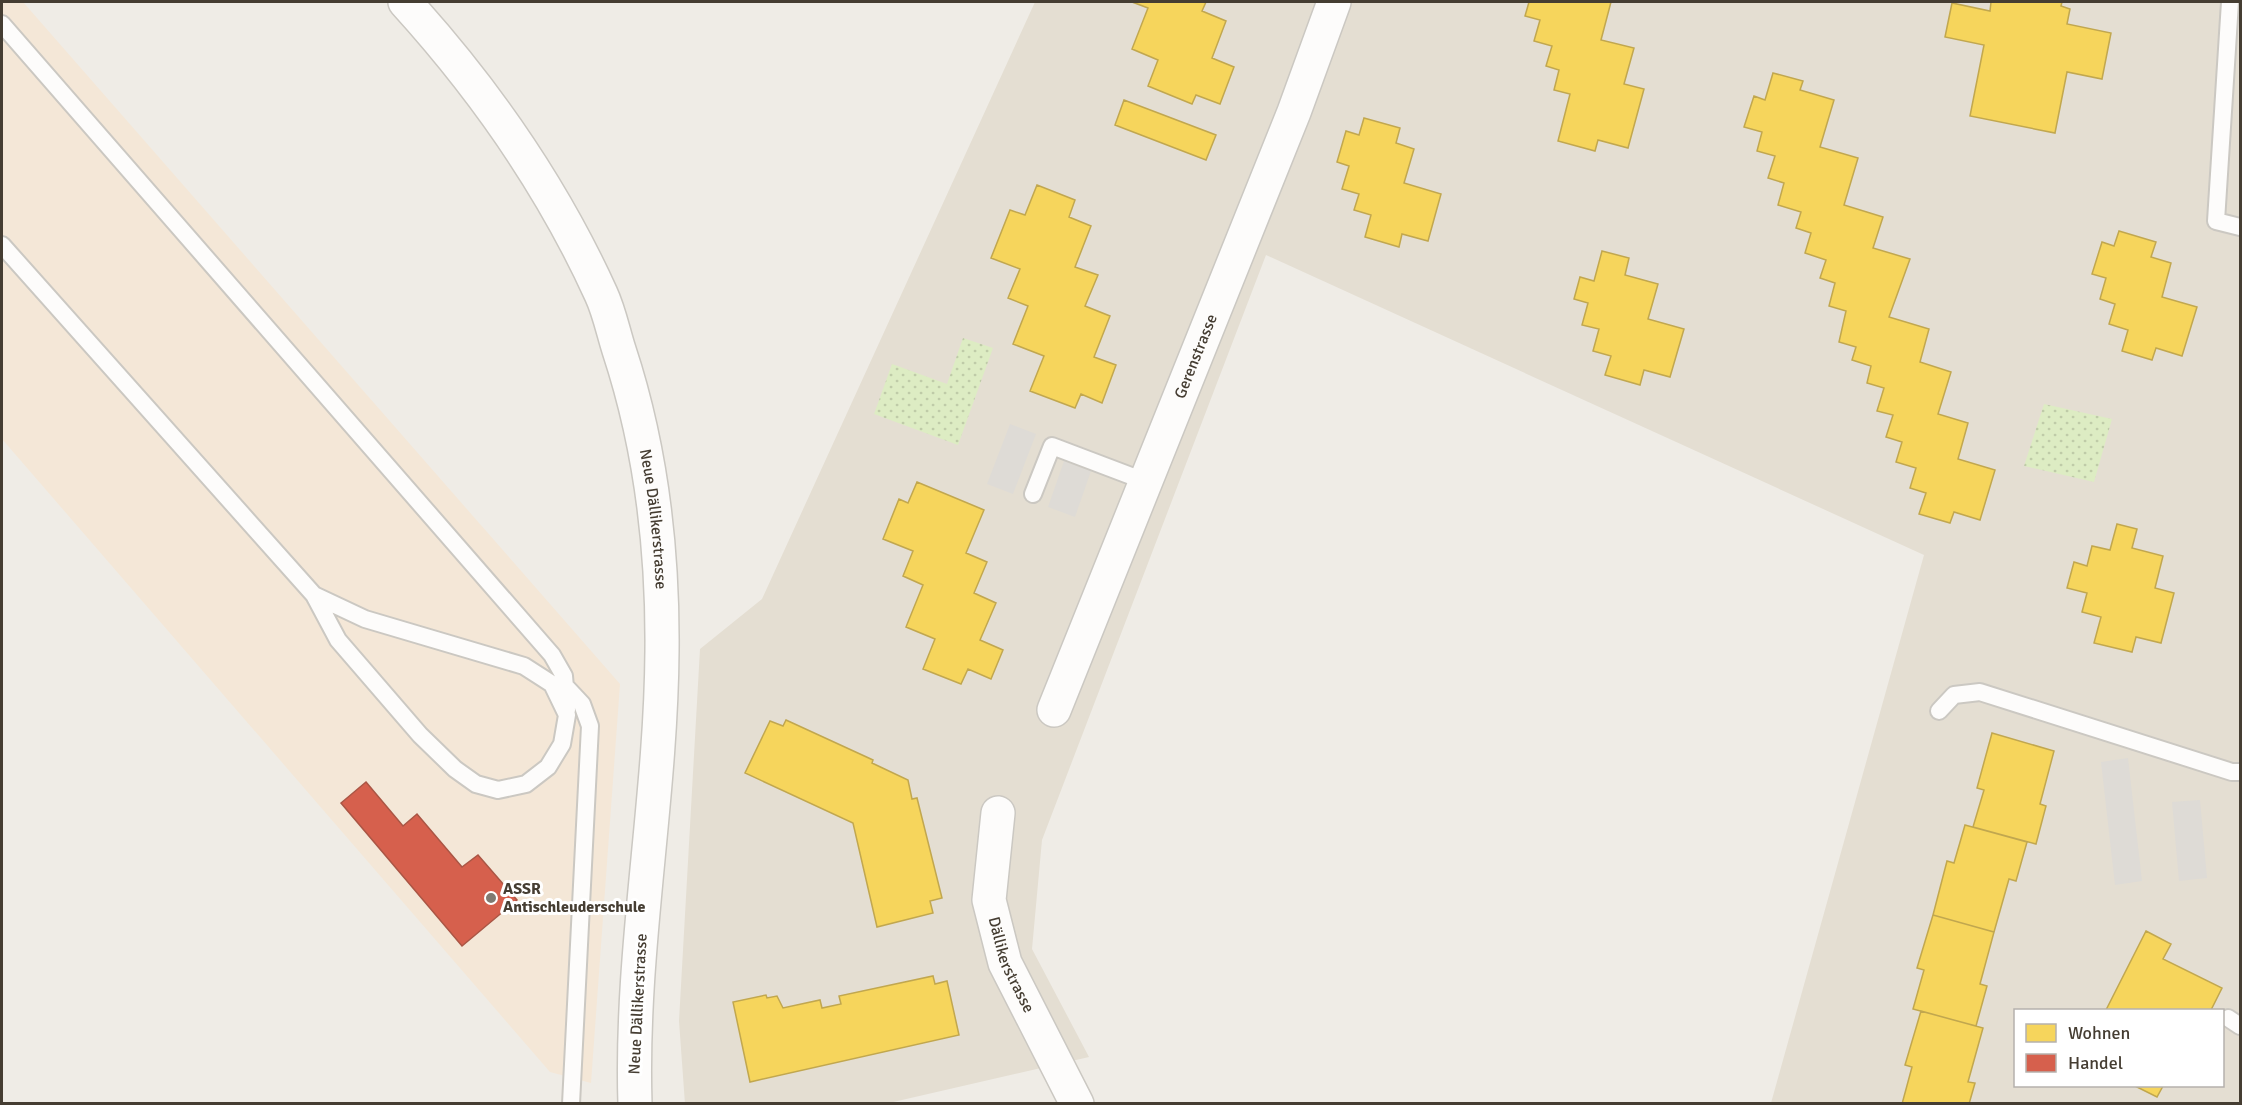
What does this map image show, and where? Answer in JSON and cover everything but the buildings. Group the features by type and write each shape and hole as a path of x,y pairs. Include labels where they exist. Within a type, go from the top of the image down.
{"street":[{"name":"Neue Dällikerstrasse","path":"405,2 478,87 518,146 565,223 602,296 645,440 658,538 662,652 636,1006 635,1104"},
{"name":"Gerenstrasse","path":"1054,710 1294,112 1334,2"},
{"name":"Dällikerstrasse","path":"998,813 989,900 1005,963 1077,1104"}],"lane":[{"path":"2230,2 2216,221 2241,227"},
{"path":"2,24 552,655 564,676 567,688 567,714 562,744 548,767 526,784 498,790 476,784 455,769 420,735 338,640 314,595 2,245"},
{"path":"1033,494 1052,446 1147,482"},
{"path":"314,595 365,620 524,666 552,684 567,714"},
{"path":"567,688 582,704 590,726 571,1104"},
{"path":"1939,711 1954,695 1980,692 2232,772 2241,772"}],"shaded area":[{"path":"2,2 23,2 620,684 591,1083 550,1072 2,439"},
{"path":"1035,2 2240,2 2240,1103 1771,1103 1924,555 1266,255 1042,840 1032,949 1089,1057 889,1103 685,1104 679,1021 700,649 762,599"},
{"path":"1010,424 1036,434 1013,494 987,484"},
{"path":"1064,461 1091,471 1075,517 1048,507"},
{"path":"2128,758 2142,881 2115,885 2101,762"},
{"path":"2200,800 2207,878 2179,881 2172,802"}],"green space":[{"path":"963,338 993,348 958,445 874,414 892,364 947,384"},
{"path":"2044,404 2112,419 2094,482 2024,466"}],"place":[{"name":"ASSR Antischleuderschule","path":"491,898"}]}
